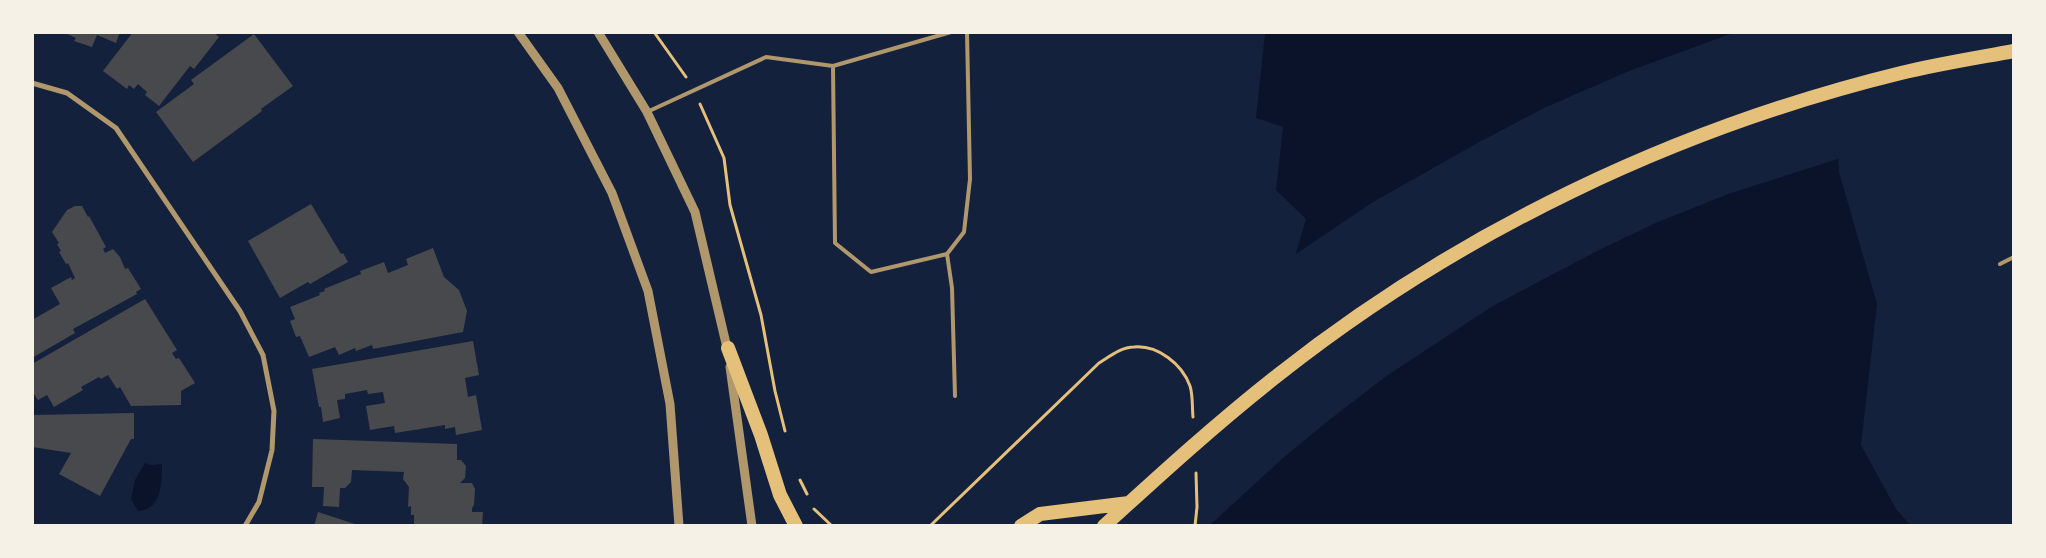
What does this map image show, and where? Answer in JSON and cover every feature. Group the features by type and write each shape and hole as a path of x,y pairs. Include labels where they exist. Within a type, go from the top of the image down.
{"highway":[{"path":"1104,526 1232,413 1320,343 1459,251 1560,197 1647,157 1810,99 1901,73 2014,51"},
{"path":"728,348 761,435 780,495 796,526"},
{"path":"1021,526 1040,514 1129,503"}],"street":[{"path":"518,32 558,88 612,193 648,291 670,404 679,526"},
{"path":"598,32 647,112 695,212 728,348 752,526"},
{"path":"32,83 67,94 116,128 240,311 263,354 274,411 272,450 259,502 245,526"}],"lane":[{"path":"647,112 693,89 766,57 832,66 951,32"},
{"path":"832,66 834,243 871,272 947,254 964,232 970,179 967,32"},
{"path":"947,254 952,288 955,396"},
{"path":"2000,264 2014,257"}],"path":[{"path":"654,32 693,89 724,158 730,205 761,315 786,437"},
{"path":"930,526 1099,363 1120,350 1134,346 1159,352 1180,367 1191,387 1193,425"},
{"path":"1195,526 1197,507 1196,472"},
{"path":"800,478 809,501"},
{"path":"813,508 832,526"}],"water":[{"path":"1265,33 1834,33 1839,172 1877,304 1861,445 1896,509 1910,525 1187,526 1224,495 1306,219 1276,190 1283,127 1256,118"},
{"path":"145,463 150,465 162,464 161,487 152,506 138,511 131,499 135,480"}],"pier":[{"path":"1836,32 1841,158 1728,194 1658,222 1601,249 1491,307 1385,377 1328,421 1284,457 1209,526 1185,526 1222,494 1293,256 1373,202 1483,140 1544,108 1629,71 1733,33"}],"building":[{"path":"63,32 120,32 116,43 97,35 92,47 74,41 76,38"},
{"path":"133,32 213,32 219,37 194,69 190,66 159,106 145,95 147,92 138,84 134,89 129,85 127,89 103,71"},
{"path":"254,34 293,86 193,162 156,112 194,84 191,80"},
{"path":"311,204 341,254 343,253 348,262 310,284 308,282 280,298 248,241"},
{"path":"75,206 82,206 89,216 106,247 103,249 105,253 113,249 120,257 125,269 128,268 141,289 136,292 137,294 73,329 75,333 32,358 32,320 60,304 51,288 71,277 72,280 75,278 68,263 66,264 59,252 61,251 57,244 59,243 52,232 67,210"},
{"path":"433,248 444,277 459,290 467,311 463,332 373,349 372,345 356,351 355,348 339,355 335,347 309,357 300,336 296,337 290,321 295,319 290,307 320,295 319,293 325,291 324,289 361,274 360,271 384,262 388,273 408,265 406,259"},
{"path":"145,299 177,350 172,353 176,359 179,358 195,383 181,391 181,405 131,406 120,387 117,389 108,375 101,379 99,377 81,387 83,390 54,407 47,395 38,400 32,391 32,364"},
{"path":"473,341 479,375 465,378 468,397 476,395 482,430 456,435 455,427 445,429 445,425 395,433 394,426 370,430 366,406 385,403 383,392 368,394 367,390 345,394 345,399 337,400 340,418 323,422 312,369"},
{"path":"134,413 134,439 131,439 100,496 59,474 71,453 32,447 32,415"},
{"path":"313,439 457,444 457,460 461,460 466,466 465,478 460,483 472,483 475,489 472,512 483,512 482,526 414,526 414,515 411,515 411,506 408,507 409,487 403,479 404,472 352,470 351,482 345,488 340,488 339,507 323,506 324,487 312,487"},
{"path":"318,512 358,525 358,526 314,526"}]}
